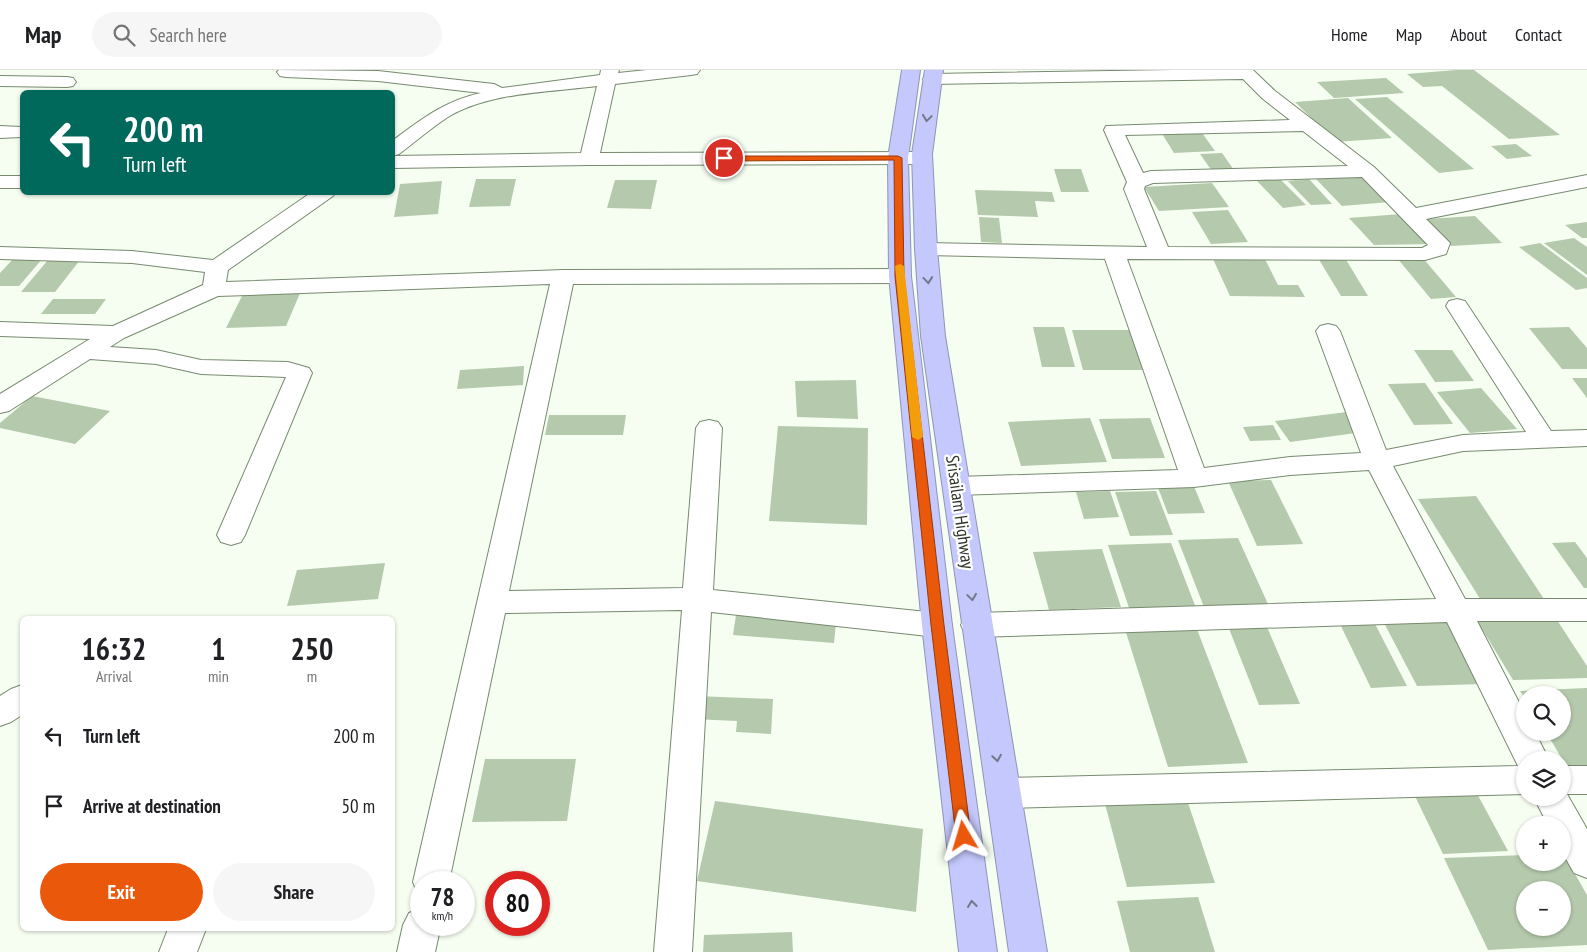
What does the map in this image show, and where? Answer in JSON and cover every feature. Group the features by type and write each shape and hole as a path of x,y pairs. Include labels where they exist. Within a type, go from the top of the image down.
{"highway":[{"name":"Srisailam Highway","path":"926,73 910,158 900,276 938,625 978,952"},
{"name":"Srisailam Highway","path":"910,158 926,249 933,336 957,486 976,625 1028,952"}],"street":[{"path":"395,148 442,113 468,101 511,91 609,75 691,70"},
{"path":"286,72 378,76 511,91"},
{"path":"926,73 1244,72 1269,95 1367,171 1439,243 1438,249 1426,254 1114,253 926,249"},
{"path":"589,159 609,75"},
{"path":"366,90 378,76"},
{"path":"0,81 66,82"},
{"path":"1137,182 1113,130 1309,125"},
{"path":"0,132 20,132"},
{"path":"395,162 910,158"},
{"path":"1160,253 1134,189 1137,182 1151,177 1367,171"},
{"path":"1413,215 1587,181"},
{"path":"0,182 20,182"},
{"path":"0,406 116,333 215,278 322,195"},
{"path":"0,253 132,256 215,278 900,276"},
{"path":"1114,253 1194,478"},
{"path":"433,871 563,277"},
{"path":"1457,306 1544,440"},
{"path":"0,329 116,333"},
{"path":"1328,331 1377,461 1456,610 1527,751"},
{"path":"86,352 156,358 201,367 288,368 300,373 231,535"},
{"path":"673,952 696,599 710,428"},
{"path":"957,486 1194,478 1290,466 1377,461 1463,443 1587,438"},
{"path":"492,602 696,599 938,625"},
{"path":"976,625 1456,610 1587,610"},
{"path":"0,713 20,699"},
{"path":"1003,793 1516,780"},
{"path":"1571,780 1587,780"},
{"path":"1556,806 1587,862"},
{"path":"178,952 186,931"},
{"path":"416,952 420,936"}],"building":[{"path":"1474,70 1560,135 1509,139 1442,86 1423,87 1407,74"},
{"path":"1386,78 1404,93 1334,98 1317,82"},
{"path":"1387,97 1474,169 1439,173 1355,99"},
{"path":"1348,98 1392,138 1336,142 1295,102"},
{"path":"1200,130 1215,151 1174,153 1161,132"},
{"path":"1516,144 1532,156 1507,159 1491,146"},
{"path":"1222,153 1236,173 1214,174 1200,154"},
{"path":"1054,169 1081,169 1089,192 1061,192"},
{"path":"1363,174 1390,202 1342,206 1315,178"},
{"path":"1279,178 1306,205 1283,208 1257,181"},
{"path":"476,179 516,179 510,206 469,207"},
{"path":"1309,179 1332,204 1311,205 1288,181"},
{"path":"615,180 657,180 651,209 607,208"},
{"path":"442,181 438,214 394,217 400,184"},
{"path":"1212,183 1229,207 1159,211 1144,187"},
{"path":"975,190 1052,192 1055,202 1035,201 1038,217 978,215"},
{"path":"1228,210 1248,242 1211,244 1192,212"},
{"path":"1401,214 1431,244 1374,245 1349,218"},
{"path":"1475,216 1502,243 1451,246 1426,219"},
{"path":"979,217 999,218 1002,243 981,242"},
{"path":"1587,222 1587,238 1582,238 1565,225"},
{"path":"1574,238 1587,247 1587,275 1544,243"},
{"path":"1540,243 1587,278 1587,288 1576,290 1519,247"},
{"path":"1422,257 1456,297 1431,299 1397,258"},
{"path":"14,258 43,258 19,286 0,286 0,273"},
{"path":"1318,258 1345,258 1368,296 1341,296"},
{"path":"1213,259 1265,259 1278,285 1298,285 1305,297 1230,296"},
{"path":"48,260 80,260 55,292 21,292"},
{"path":"301,291 286,326 226,328 244,292"},
{"path":"53,299 106,299 95,314 41,314"},
{"path":"1033,327 1064,327 1075,367 1042,367"},
{"path":"1569,327 1587,348 1587,369 1562,369 1529,328"},
{"path":"1072,330 1137,330 1151,370 1083,370"},
{"path":"1414,350 1452,350 1474,381 1435,382"},
{"path":"524,366 523,385 457,389 460,370"},
{"path":"1572,378 1587,378 1587,398"},
{"path":"856,380 858,419 797,417 795,381"},
{"path":"1425,383 1453,424 1414,425 1388,384"},
{"path":"1481,388 1517,429 1470,433 1437,392"},
{"path":"32,396 110,411 75,444 0,428 0,423"},
{"path":"1347,412 1363,432 1290,442 1275,421"},
{"path":"549,415 626,415 623,435 545,435"},
{"path":"1090,418 1107,462 1021,466 1008,422"},
{"path":"1150,418 1165,458 1112,459 1099,419"},
{"path":"1273,425 1281,440 1250,441 1243,427"},
{"path":"778,426 868,428 867,525 769,521"},
{"path":"1271,480 1303,544 1257,546 1228,481"},
{"path":"1193,484 1205,513 1168,514 1157,485"},
{"path":"1110,491 1119,517 1084,519 1076,492"},
{"path":"1156,491 1173,535 1130,536 1115,492"},
{"path":"1476,496 1544,599 1482,602 1418,499"},
{"path":"1238,538 1268,604 1204,607 1178,540"},
{"path":"1575,542 1587,558 1587,588 1584,588 1552,543"},
{"path":"1171,543 1196,608 1130,611 1108,545"},
{"path":"1102,549 1121,607 1049,610 1033,552"},
{"path":"385,563 378,599 287,606 297,570"},
{"path":"736,615 836,623 834,643 733,635"},
{"path":"1444,616 1483,684 1417,686 1382,619"},
{"path":"1555,617 1587,666 1587,678 1513,680 1476,619"},
{"path":"1264,620 1300,704 1259,705 1226,621"},
{"path":"1373,620 1407,686 1371,688 1339,622"},
{"path":"1195,624 1248,763 1168,767 1124,626"},
{"path":"1587,688 1587,768 1571,769 1571,751 1557,751 1551,741 1571,741 1571,689"},
{"path":"696,696 773,699 771,734 736,732 737,721 693,719"},
{"path":"485,759 576,759 567,821 472,822"},
{"path":"1474,788 1508,851 1443,854 1412,790"},
{"path":"1186,797 1215,883 1127,887 1104,800"},
{"path":"715,801 923,829 916,912 697,881"},
{"path":"1516,855 1516,871 1571,871 1571,867 1587,895 1587,945 1488,950 1444,858"},
{"path":"1198,897 1215,952 1130,952 1117,901"},
{"path":"792,932 793,952 703,952 704,935"}],"slow traffic":[{"path":"900,266 918,437"}],"route":[{"path":"724,158 898,158 900,276 938,625 964,836"}]}
